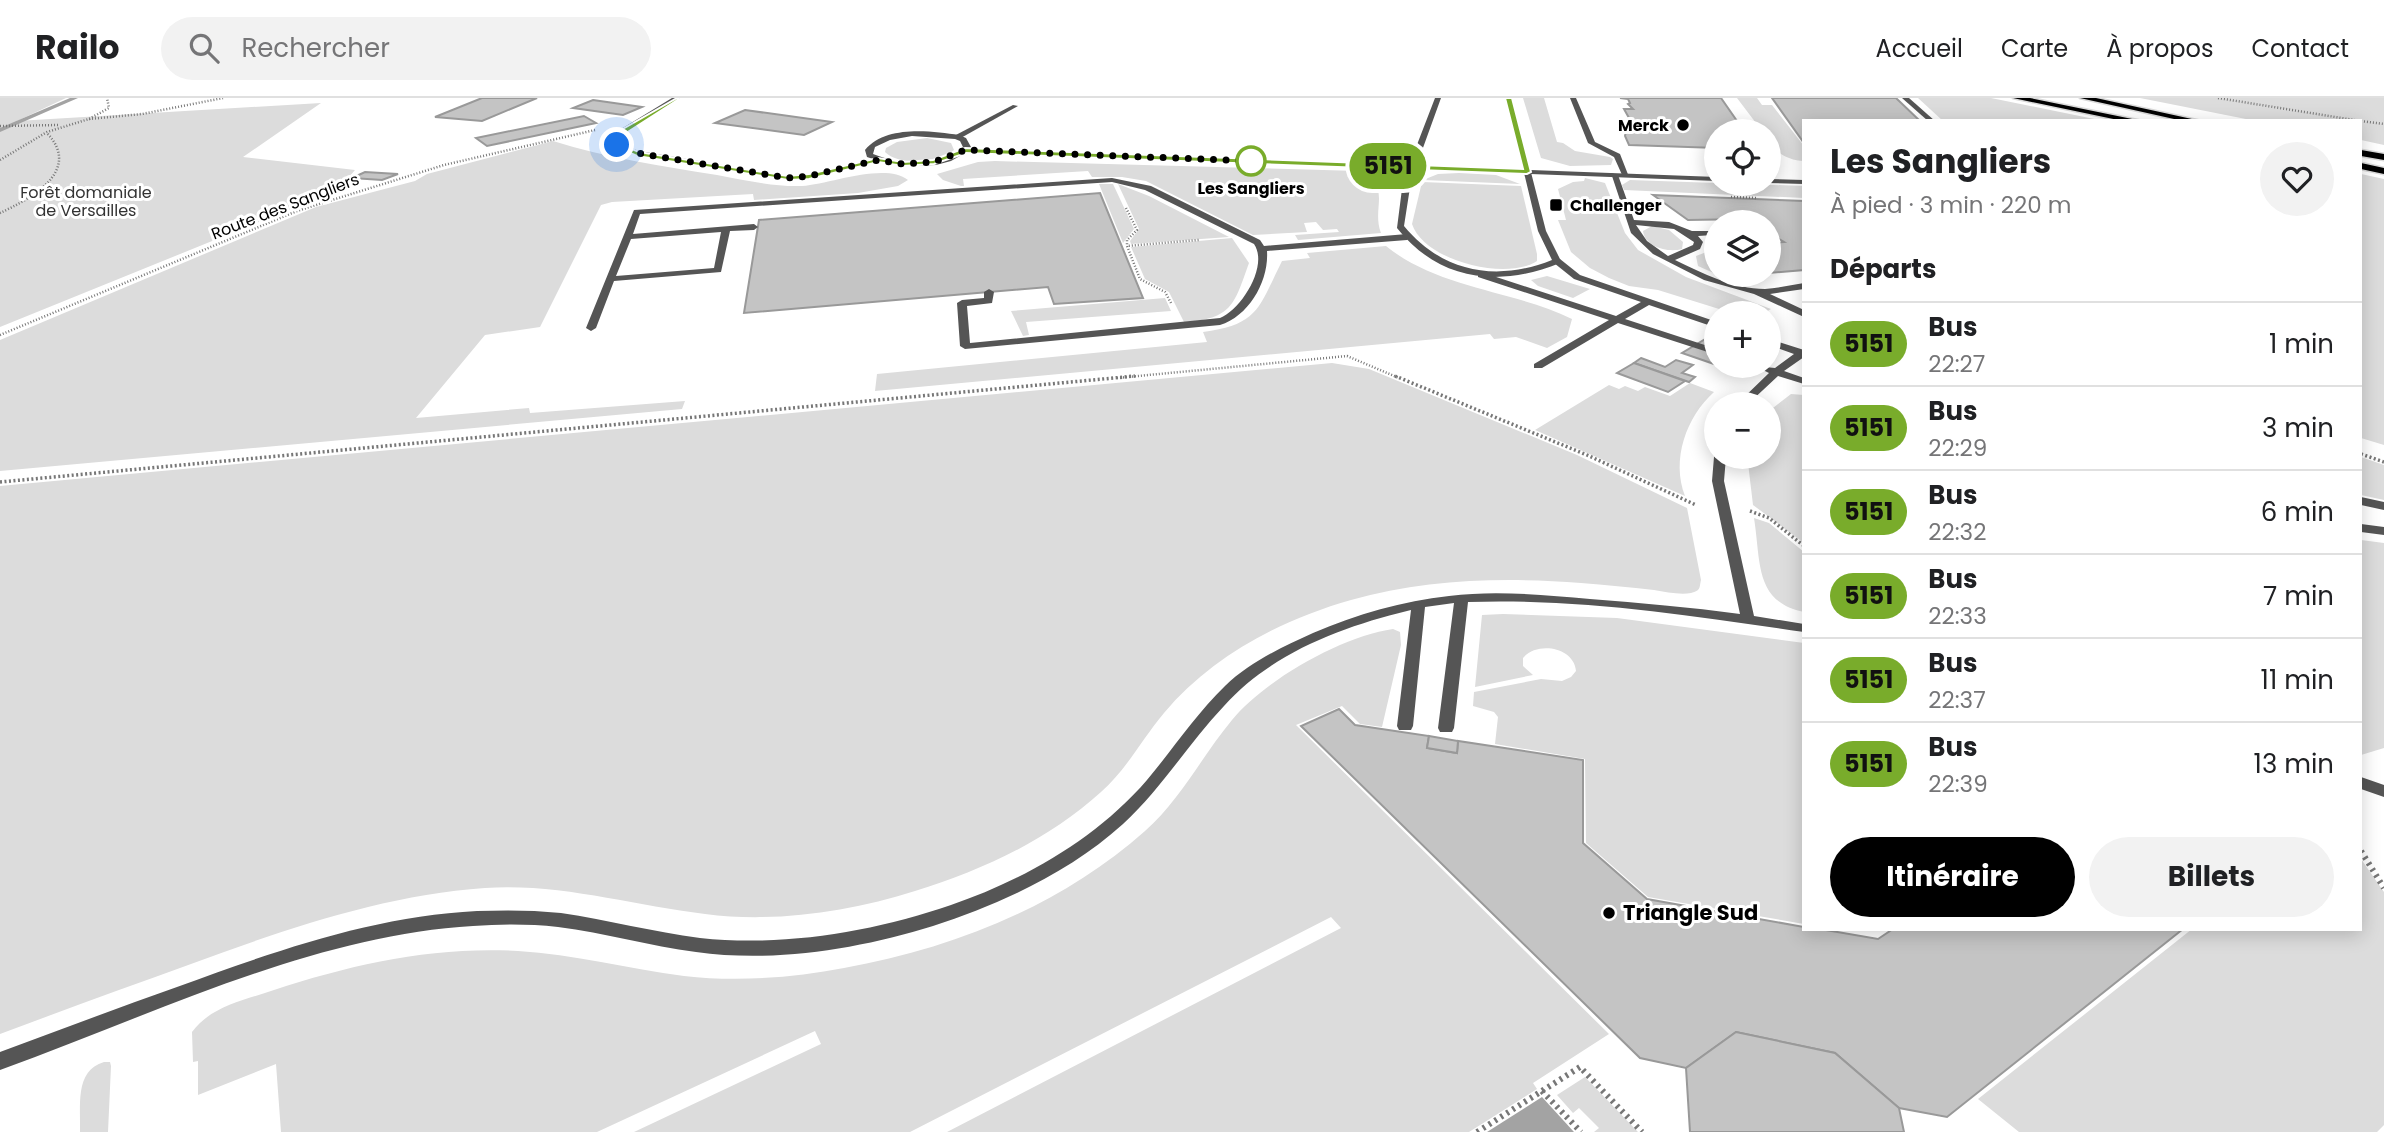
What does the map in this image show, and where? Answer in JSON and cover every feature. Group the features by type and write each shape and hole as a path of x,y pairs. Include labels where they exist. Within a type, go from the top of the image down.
{"main road":[{"path":"2017,98 2130,119"},
{"path":"2035,98 2132,119"},
{"path":"2084,98 2187,119"},
{"path":"2102,98 2189,119"},
{"path":"2362,152 2384,157"},
{"path":"2362,166 2384,171"}],"street":[{"path":"677,98 616,136 617,145 637,153 769,176 809,176 878,160 919,164 948,159 965,150 1704,178"},
{"path":"1438,98 1412,166 1401,210 1400,226 1408,237 1424,251 1441,260 1704,348"},
{"path":"1508,98 1542,231 1557,261 1577,276 1704,321"},
{"path":"1573,98 1592,143 1617,156 1626,175"},
{"path":"1905,98 1929,119"},
{"path":"956,137 1015,106"},
{"path":"878,160 870,155 869,150 882,140 928,133 956,137 967,143 965,150"},
{"path":"1614,175 1615,185 1640,241 1714,281 1758,292 1802,313"},
{"path":"591,328 636,212 1112,180 1148,187 1257,242 1265,262 1244,307 1221,322 965,346 962,303 989,301 989,292"},
{"path":"1781,181 1802,182"},
{"path":"1633,222 1677,226 1692,234 1699,242 1697,247 1669,259"},
{"path":"627,237 754,228"},
{"path":"610,279 718,270 726,230"},
{"path":"1692,234 1704,233"},
{"path":"1262,249 1408,237"},
{"path":"1482,275 1528,273 1557,261"},
{"path":"1758,292 1802,286"},
{"path":"1538,366 1649,302"},
{"path":"1781,346 1802,353"},
{"path":"1781,368 1802,354"},
{"path":"1781,372 1802,380"},
{"path":"1755,392 1770,378"},
{"path":"1719,469 1718,481 1748,619"},
{"path":"2362,501 2384,506"},
{"path":"2362,528 2384,531"},
{"path":"1446,728 1461,598"},
{"path":"0,1061 274,959 360,936 412,926 467,919 520,917 699,946 742,949 896,929 943,915 1031,876 1108,828 1160,776 1211,710 1235,685 1266,663 1340,626 1418,606 1461,598 1545,599 1748,619 1802,628"},
{"path":"1405,726 1418,606"},
{"path":"2362,783 2384,792"}],"path":[{"path":"89,119 109,108 107,98"},
{"path":"0,160 64,125 89,119 142,114 223,98"},
{"path":"2218,98 2348,119"},
{"path":"2362,121 2384,124"},
{"path":"0,126 64,125"},
{"name":"Route des Sangliers","path":"0,335 297,211 344,195 491,153 631,125"},
{"path":"1,213 29,199 51,179 60,166 57,146 47,132"},
{"path":"1112,180 1137,230 1127,240 1129,259 1140,279 1166,292 1182,326"},
{"path":"1127,246 1245,236"},
{"path":"0,482 1347,356 1587,455 1691,505 1751,512 1769,518 1802,544"},
{"path":"2362,454 2384,462"},
{"path":"2362,852 2384,888"},
{"path":"1477,1132 1580,1067 1642,1132"},
{"path":"1542,1091 1581,1132"}],"green space":[{"name":"Forêt domaniale de Versailles","path":"0,98 66,98 17,121 321,103 243,157 355,170 338,190 0,327"},
{"path":"1523,98 1544,98 1557,142 1575,151 1610,157 1613,159 1611,165 1570,166 1541,158"},
{"path":"1737,98 1757,98 1762,105 1772,105 1802,143 1802,161 1781,154 1781,119 1753,119"},
{"path":"1918,98 1991,98 2094,119 1941,119"},
{"path":"2140,98 2384,98 2384,145 2362,140 2362,119 2246,119"},
{"path":"927,138 951,143 954,150 930,160 920,161 900,160 885,152 886,148 897,142"},
{"path":"553,141 634,161 770,184 802,186 872,173 898,175 908,180 898,186 858,193 754,200 753,194 612,202 601,205 540,327 485,335 416,418 529,408 530,413 685,401 682,409 0,471 0,340 316,207"},
{"path":"978,162 1359,171 1369,177 1378,191 1381,233 1298,240 1295,235 1339,232 1337,229 1323,230 1316,222 1304,223 1307,232 1253,235 1146,181 1122,177 1092,177 1088,171 963,179 964,186 943,180 937,174"},
{"path":"1438,174 1496,175 1520,184 1423,180"},
{"path":"2362,174 2384,179 2384,445 2362,438"},
{"path":"1585,178 1605,183 1625,233 1638,250 1686,277 1704,284 1704,287 1713,287 1750,301 1704,301 1704,304 1658,290 1629,286 1590,268 1571,252 1558,220 1566,220 1558,189 1573,182 1584,181"},
{"path":"1630,180 1704,183 1704,194 1624,190 1622,185"},
{"path":"1422,182 1521,186 1537,261 1523,267 1487,268 1467,264 1432,248 1420,237 1412,224"},
{"path":"1099,184 1113,184 1134,229 1123,243"},
{"path":"1118,184 1149,196 1229,237 1131,244 1130,241 1139,229"},
{"path":"1781,185 1802,186 1802,198 1759,196 1781,196"},
{"path":"1652,226 1669,230 1683,242 1682,249 1664,249 1653,245 1643,231"},
{"path":"1232,238 1249,263 1234,299 1222,313 1184,322 1169,292 1145,279 1131,247"},
{"path":"1386,246 1429,271 1526,301 1572,319 1567,337 1547,348 1516,337 1494,339 1490,334 875,391 877,374 1207,342 1203,332 1236,324 1255,311 1282,261 1310,258 1307,253"},
{"path":"1704,253 1704,269 1698,266 1696,256"},
{"path":"1547,276 1590,289 1573,298 1538,286 1531,280"},
{"path":"1165,298 1171,311 1026,322 1029,335 1023,336 1011,311"},
{"path":"1332,363 1369,369 1577,455 1687,508 1701,580 1699,589 1682,594 1552,581 1465,581 1379,593 1325,608 1249,643 1204,674 1164,713 1110,783 1059,825 990,863 940,883 864,905 811,914 758,917 705,914 541,889 513,887 447,892 373,906 299,926 0,1034 0,486"},
{"path":"1690,383 1714,392 1704,392 1704,402 1684,440 1680,468 1685,496 1535,430 1609,385 1619,389 1625,386 1638,391 1645,387 1670,396"},
{"path":"1791,394 1802,395 1802,542 1753,505 1749,469 1781,469 1781,402"},
{"path":"2362,457 2384,465 2384,500 2362,495"},
{"path":"1754,518 1769,523 1802,550 1802,611 1776,599 1768,589 1760,564"},
{"path":"2362,540 2384,543 2384,748 2362,755"},
{"path":"1482,615 1617,618 1802,643 1802,924 1648,897 1586,843 1585,759 1495,744 1498,717 1494,712 1473,706 1474,692 1541,679 1562,681 1576,671 1574,663 1562,652 1537,649 1523,658 1523,666 1533,675 1475,687"},
{"path":"1393,629 1400,632 1401,645 1382,727 1360,724 1342,706 1296,725 1609,1034 1533,1083 1537,1089 1469,1132 947,1132 1341,928 1331,917 910,1132 634,1132 821,1044 815,1031 597,1132 281,1132 276,1064 198,1095 198,1061 193,1062 192,1032 200,1023 219,1010 240,1001 364,965 456,951 518,951 560,955 684,976 764,978 824,971 885,959 966,936 1042,902 1078,881 1145,831 1170,805 1232,720 1246,705 1284,675 1328,650 1373,633"},
{"path":"2362,860 2384,892 2384,1125 2377,1132 2019,1132 1978,1099 2189,931 2362,931"},
{"path":"110,1062 111,1066 108,1132 80,1132 83,1081 94,1067"},
{"path":"1585,1077 1638,1132 1594,1132 1599,1128 1579,1108 1573,1113 1557,1095"}],"shaded area":[{"path":"1542,1097 1574,1132 1487,1132"}],"building":[{"path":"482,98 537,98 482,121 435,117"},
{"name":"Merck","path":"1620,98 1721,98 1736,119 1704,119 1704,148 1629,145 1625,136 1629,118 1624,109 1633,109 1628,104 1628,99"},
{"path":"1772,98 1896,98 1918,119 1802,119 1802,140"},
{"path":"593,100 642,107 623,115 573,108"},
{"path":"745,110 832,122 804,135 715,123"},
{"path":"584,116 596,123 487,146 476,138"},
{"path":"365,172 398,174 382,180 352,178"},
{"path":"1100,193 1143,298 1054,304 1048,287 744,313 759,220"},
{"path":"1653,195 1802,201 1802,270 1781,272 1781,242 1784,242 1781,240 1781,210 1704,210 1704,220 1688,220"},
{"path":"1704,340 1704,361 1682,353"},
{"path":"1641,358 1665,367 1676,360 1693,365 1682,373 1695,377 1689,382 1634,363"},
{"path":"1634,363 1685,381 1668,392 1617,373"},
{"name":"Triangle Sud","path":"1339,709 1355,725 1429,736 1427,748 1457,753 1458,741 1583,760 1583,843 1647,899 1802,927 1802,931 1832,931 1878,939 1890,931 2180,931 1947,1117 1899,1108 1835,1053 1736,1032 1686,1068 1640,1058 1301,726"},
{"path":"1429,736 1458,741 1457,753 1427,748"},
{"path":"1736,1032 1835,1053 1899,1108 1904,1132 1690,1132 1686,1068"}],"waterway":[{"path":"0,130 75,98"}],"bus line":[{"name":"5151","path":"677,98 616,136 617,145 637,153 788,178 809,176 878,160 903,164 934,162 959,155 965,150 1527,172 1508,98"}],"place":[{"name":"Merck","path":"1683,125"},
{"name":"Les Sangliers","path":"1251,161"},
{"name":"Challenger","path":"1556,205"},
{"name":"Triangle Sud","path":"1609,913"}],"route":[{"path":"617,145 637,153 788,178 809,176 878,160 903,164 934,162 959,155 965,150 1251,161"}]}
